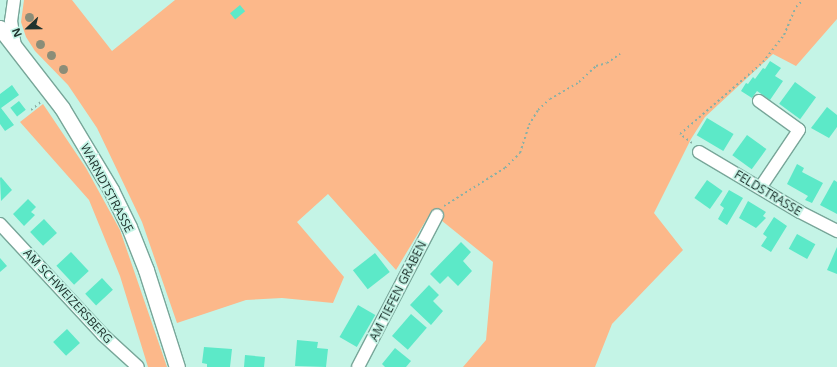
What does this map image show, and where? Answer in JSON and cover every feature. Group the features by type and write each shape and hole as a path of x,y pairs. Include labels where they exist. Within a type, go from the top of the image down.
{"main road":[{"name":"WARNDTSTRASSE","path":"0,28 62,108 120,208 146,270 176,367"}],"street":[{"path":"14,0 11,21 16,47"},
{"path":"759,101 799,130 760,188"},
{"name":"FELDSTRASSE","path":"699,152 837,231"},
{"name":"AM TIEFEN GRABEN","path":"358,367 437,215"},
{"name":"AM SCHWEIZERSBERG","path":"0,224 103,335 138,367"}],"path":[{"path":"699,152 699,147 680,134 763,62 784,35 796,7 803,0"},
{"path":"437,215 446,204 487,178 498,174 520,153 529,125 538,110 550,99 579,82 596,66 606,63 620,54"},
{"path":"31,110 39,104"}],"shaded area":[{"path":"24,0 72,0 112,51 175,0 837,0 837,19 796,66 773,54 705,117 691,139 654,213 683,250 612,324 595,367 463,367 486,340 493,262 431,212 396,270 328,194 297,222 344,277 333,303 282,298 246,300 177,323 142,222 97,128 68,85 35,51 26,37 21,22"},
{"path":"43,104 86,168 120,230 167,367 148,367 120,276 89,200 20,122"}],"building":[{"path":"240,5 245,11 235,19 230,13"},
{"path":"770,61 781,68 775,76 783,81 770,100 757,91 752,98 741,91 746,83 748,84 753,77 755,79 763,68 765,69"},
{"path":"795,82 816,97 800,119 779,104"},
{"path":"12,85 19,95 1,108 14,125 5,131 0,124 0,94"},
{"path":"19,101 26,110 17,116 10,108"},
{"path":"827,107 837,115 837,127 829,138 811,128"},
{"path":"707,118 734,134 723,151 697,135"},
{"path":"747,135 766,149 752,169 732,155"},
{"path":"797,164 804,168 802,172 823,183 812,203 805,200 808,196 787,184"},
{"path":"1,177 12,190 1,201 0,178"},
{"path":"707,180 723,191 710,209 694,198"},
{"path":"834,180 837,182 837,214 820,205"},
{"path":"729,190 743,198 727,225 718,219 724,208 720,205"},
{"path":"28,199 36,207 31,212 35,215 24,226 13,214"},
{"path":"748,201 766,212 763,216 766,218 756,228 739,218"},
{"path":"774,217 787,226 771,252 761,246 767,237 763,234"},
{"path":"44,219 57,233 43,246 30,232"},
{"path":"797,234 815,244 807,259 789,249"},
{"path":"461,242 471,252 463,261 472,271 458,286 448,276 440,284 430,274"},
{"path":"837,247 837,274 827,270"},
{"path":"71,252 89,271 74,285 56,266"},
{"path":"375,253 390,272 368,289 353,270"},
{"path":"0,258 7,266 0,272"},
{"path":"102,278 113,290 96,305 85,294"},
{"path":"429,285 439,295 433,301 443,311 431,325 410,305"},
{"path":"358,305 375,315 357,347 340,337"},
{"path":"411,314 427,328 408,350 392,336"},
{"path":"67,329 80,343 66,356 53,342"},
{"path":"297,340 318,342 317,348 328,349 326,367 295,366"},
{"path":"204,347 232,349 230,367 207,367 207,364 202,363"},
{"path":"395,348 411,361 406,367 385,367 382,364"},
{"path":"245,355 265,357 264,367 244,367"}]}
